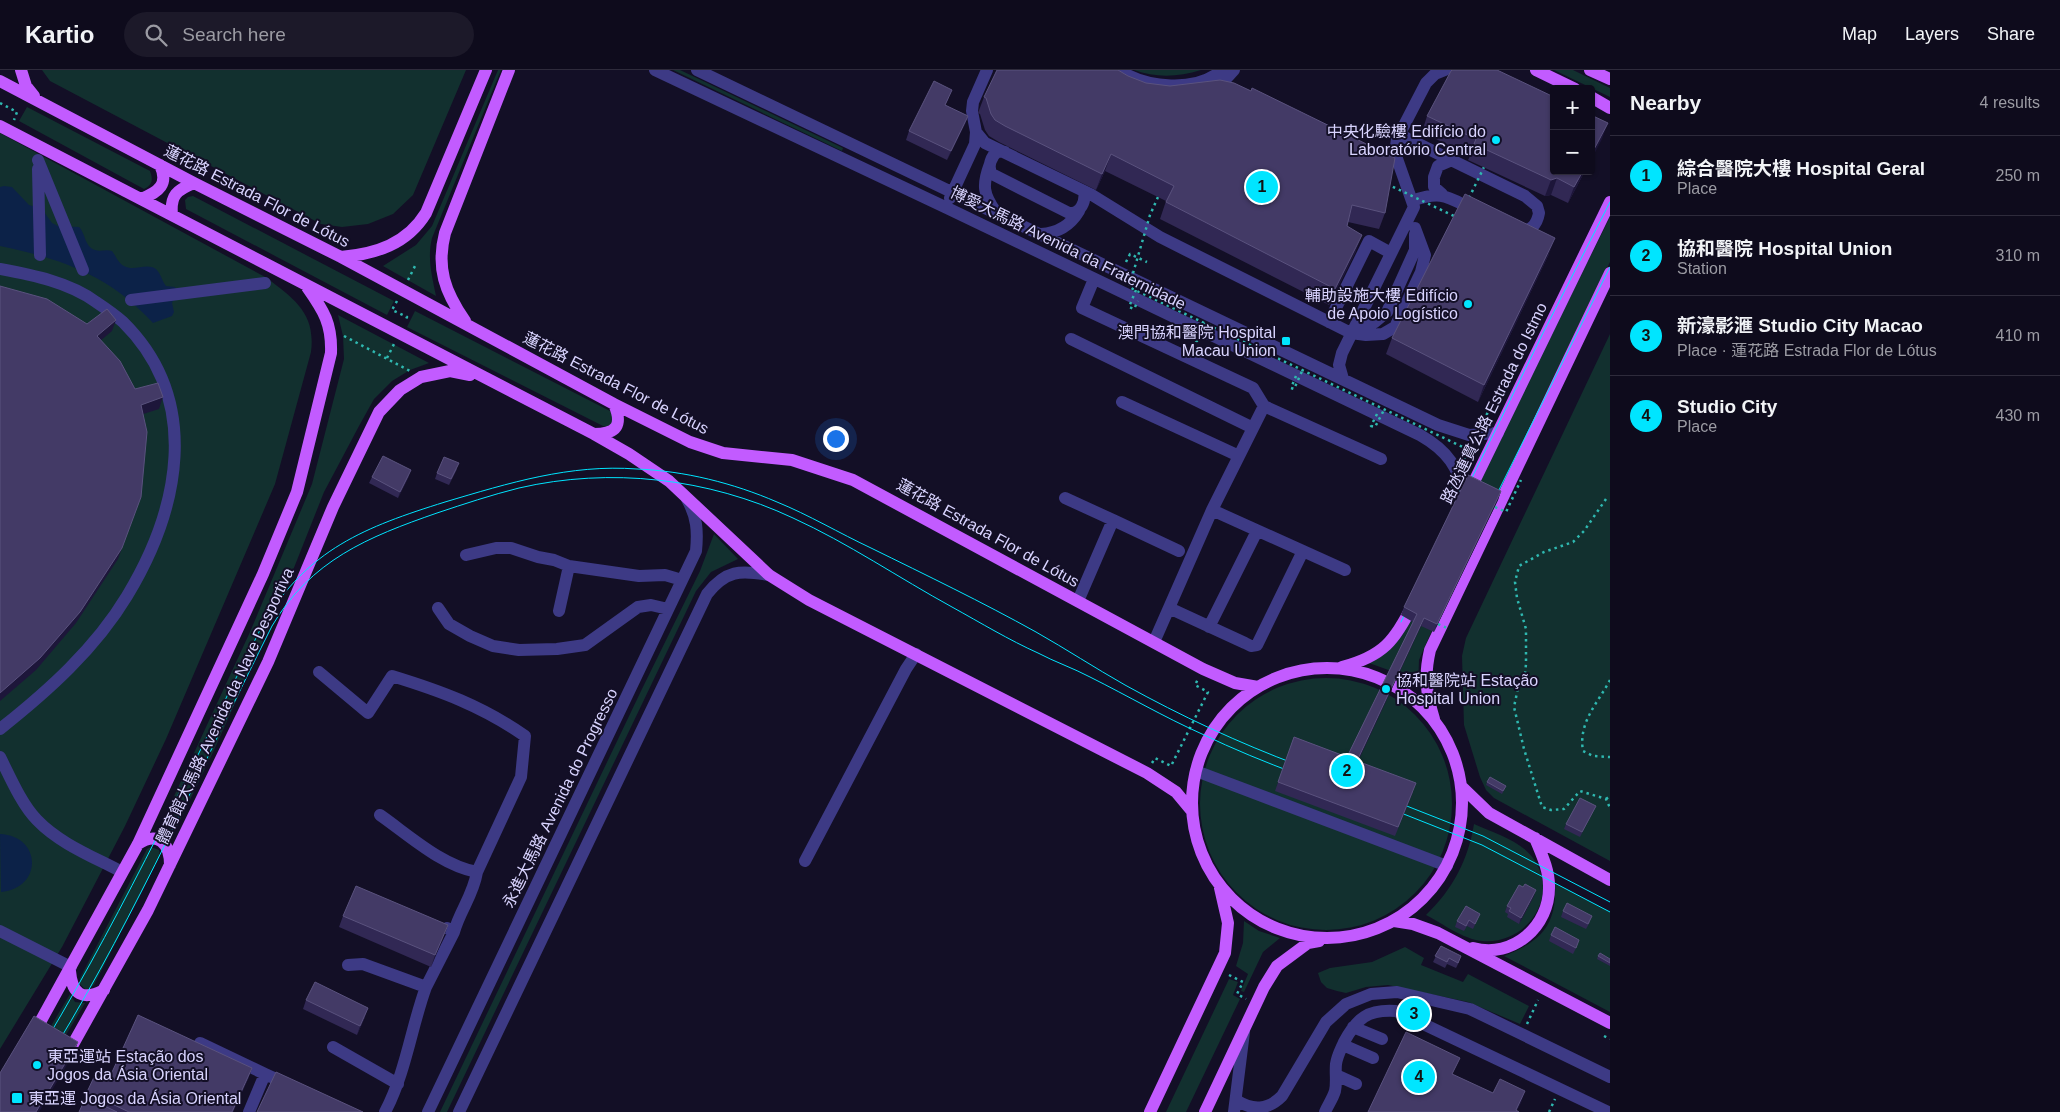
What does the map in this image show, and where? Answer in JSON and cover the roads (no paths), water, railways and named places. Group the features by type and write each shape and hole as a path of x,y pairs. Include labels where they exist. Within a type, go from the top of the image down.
{"main road":[{"path":"21,70 26,86 36,98"},
{"path":"341,257 369,253 396,243 420,223 426,213 486,70"},
{"path":"466,324 453,304 441,272 440,249 509,70"},
{"path":"1536,70 1567,85"},
{"path":"1590,70 1610,79"},
{"name":"蓮花路 Estrada Flor de Lótus","path":"0,81 36,98 194,183 341,257 614,404 690,442 723,453 786,459 833,472 853,480 1203,668 1235,683 1258,687"},
{"path":"1595,99 1610,108"},
{"path":"5,128 594,434 656,472 684,495 769,575 809,600 1147,774 1176,792 1191,810"},
{"path":"141,199 153,195 163,182 164,174 160,165"},
{"path":"172,215 174,197 179,189 194,183"},
{"name":"路氹連貫公路 Estrada do Istmo","path":"1463,498 1498,433 1610,202"},
{"path":"1435,722 1426,685 1425,670 1430,650 1610,273"},
{"name":"體育館大馬路 Avenida da Nave Desportiva","path":"25,1049 71,969 138,844 229,651 297,492 331,353 331,337 322,308 305,284"},
{"name":"體育館大馬路 Avenida da Nave Desportiva","path":"62,1064 148,910 170,865 268,662 333,507 379,412 400,390 421,377 450,371 482,377"},
{"path":"594,434 605,434 616,427 619,422 619,415 614,404"},
{"path":"1332,938 1300,936 1269,926 1242,908 1219,886 1205,863 1196,837 1191,810 1192,786 1207,739 1221,719 1238,701 1258,687 1285,675 1303,670 1337,668 1358,663 1383,650 1392,642 1418,595"},
{"path":"1205,1112 1256,1004 1277,966 1308,943 1367,932 1394,921 1420,902 1440,878 1455,849 1462,818 1461,786 1452,753 1435,722 1418,704 1397,688 1374,677 1337,668"},
{"path":"1461,786 1489,813 1610,880"},
{"path":"138,844 146,838 157,838 166,844 170,854 170,865"},
{"path":"1462,945 1480,950 1505,948 1519,942 1530,934 1542,919 1549,896 1549,884 1543,857 1534,838"},
{"path":"1150,1112 1225,954 1228,923 1219,886"},
{"path":"1394,921 1424,927 1610,1023"},
{"path":"71,969 71,984 80,994 93,996 104,990"}],"street":[{"name":"博愛大馬路 Avenida da Fraternidade","path":"655,70 1094,279 1137,295 1381,411 1445,452 1456,468 1463,498"},
{"name":"博愛大馬路 Avenida da Fraternidade","path":"698,70 1438,425 1469,435 1498,433"},
{"path":"987,70 979,98 972,108 980,134 1005,152 1088,193 1160,237 1351,333"},
{"path":"1105,70 1111,77 1136,90 1177,94 1210,88 1224,81 1234,70"},
{"path":"1119,70 1137,80 1171,86 1207,79 1222,70"},
{"path":"1351,333 1375,322 1386,312 1415,250 1413,204 1395,153 1400,135 1426,83 1438,71"},
{"path":"947,208 980,134"},
{"path":"1400,135 1526,196 1537,206 1538,218 1536,224 1529,230 1518,231 1502,224"},
{"path":"996,212 988,201 983,182 996,152 1005,152"},
{"path":"40,255 38,160 83,270"},
{"path":"1452,160 1438,166 1434,176 1434,187 1442,194 1485,215"},
{"path":"990,164 990,172 995,176 1069,213 1079,211"},
{"path":"1034,250 1041,234 1056,232 1069,225 1088,193"},
{"path":"1343,379 1340,365 1342,353 1413,204 1429,194 1442,194"},
{"path":"1329,322 1368,241 1391,253"},
{"path":"0,270 28,274 68,287 95,301 122,322 154,362 169,396 176,438 173,479 164,518 151,553 126,598 89,649 39,698 0,729"},
{"path":"1094,279 1082,308 1253,388 1264,406 1381,459"},
{"path":"131,300 265,283"},
{"path":"1071,339 1253,428"},
{"path":"1122,402 1239,456"},
{"path":"1154,642 1212,510 1264,406"},
{"name":"永進大馬路 Avenida do Progresso","path":"428,1112 696,551 698,532 694,512 684,495"},
{"path":"1065,498 1179,551"},
{"path":"1212,510 1345,570"},
{"path":"1078,601 1113,520"},
{"path":"1209,627 1257,530"},
{"path":"466,555 496,548 512,548 538,558 554,560 569,566 639,576 665,575 682,580"},
{"path":"1169,608 1251,646 1257,645 1304,552"},
{"path":"559,611 569,566"},
{"path":"460,1112 707,594 719,579 732,574 749,571 769,575"},
{"path":"438,608 449,624 470,636 492,646 519,650 557,649 585,644 638,608 651,605 668,609"},
{"path":"805,861 906,669 916,654"},
{"path":"319,672 368,712 392,676 469,702 525,736 521,777 477,872 469,899 457,920 454,932 426,987 410,1036 406,1060 398,1084 385,1112"},
{"path":"0,757 18,792 36,820 61,840 122,872"},
{"path":"1196,771 1447,866"},
{"path":"380,815 447,862 464,870 477,872"},
{"path":"439,924 454,932"},
{"path":"0,932 71,969"},
{"path":"348,965 371,966 426,987"},
{"path":"1244,1030 1235,1106 1255,1108 1266,1107 1275,1103 1282,1096 1326,1022 1346,1004 1371,994 1397,992 1470,1009 1610,1076"},
{"path":"1325,1112 1335,1091 1336,1063 1343,1045 1357,1021 1368,1013 1382,1010 1396,1011 1608,1112"},
{"path":"1354,1027 1382,1039"},
{"path":"200,1043 299,1089"},
{"path":"1343,1045 1373,1058"},
{"path":"333,1047 398,1084"},
{"path":"249,1112 265,1074"},
{"path":"1336,1074 1356,1084"}],"water":[{"path":"0,187 12,187 29,205 42,209 52,223 58,226 79,227 91,248 97,251 112,251 122,265 128,268 148,266 156,269 166,286 175,287 177,292 172,303 174,312 172,316 153,323 119,293 83,271 64,263 0,246"},
{"path":"0,834 14,837 24,843 30,852 32,862 30,872 24,882 15,888 1,892"}],"tram line":[{"path":"1466,490 1610,202"},
{"path":"1493,502 1610,267"},
{"path":"47,1039 105,937 263,624 280,598 319,559 341,544 364,532 416,511 540,476 588,469 655,470 708,479 760,495 801,513 995,610 1167,707 1232,738 1298,765"},
{"path":"56,1046 142,891 272,626 287,603 323,568 365,542 437,513 519,488 588,478 658,480 693,485 761,504 834,538 1016,643 1084,674 1160,714 1237,750 1297,774"},
{"path":"1401,622 1410,604"},
{"path":"1394,801 1483,836 1610,902"},
{"path":"1391,809 1482,845 1610,912"}],"place":[{"name":"中央化驗樓 Edifício do Laboratório Central","path":"1496,140"},
{"name":"綜合醫院大樓 Hospital Geral","path":"1262,187"},
{"name":"輔助設施大樓 Edifício de Apoio Logístico","path":"1468,304"},
{"name":"澳門協和醫院 Hospital Macau Union","path":"1286,341"},
{"name":"協和醫院站 Estação Hospital Union","path":"1386,689"},
{"name":"協和醫院 Hospital Union","path":"1347,771"},
{"name":"新濠影滙 Studio City Macao","path":"1414,1014"},
{"name":"東亞運站 Estação dos Jogos da Ásia Oriental","path":"37,1065"},
{"name":"Studio City","path":"1419,1077"},
{"name":"東亞運 Jogos da Ásia Oriental","path":"17,1098"}]}
